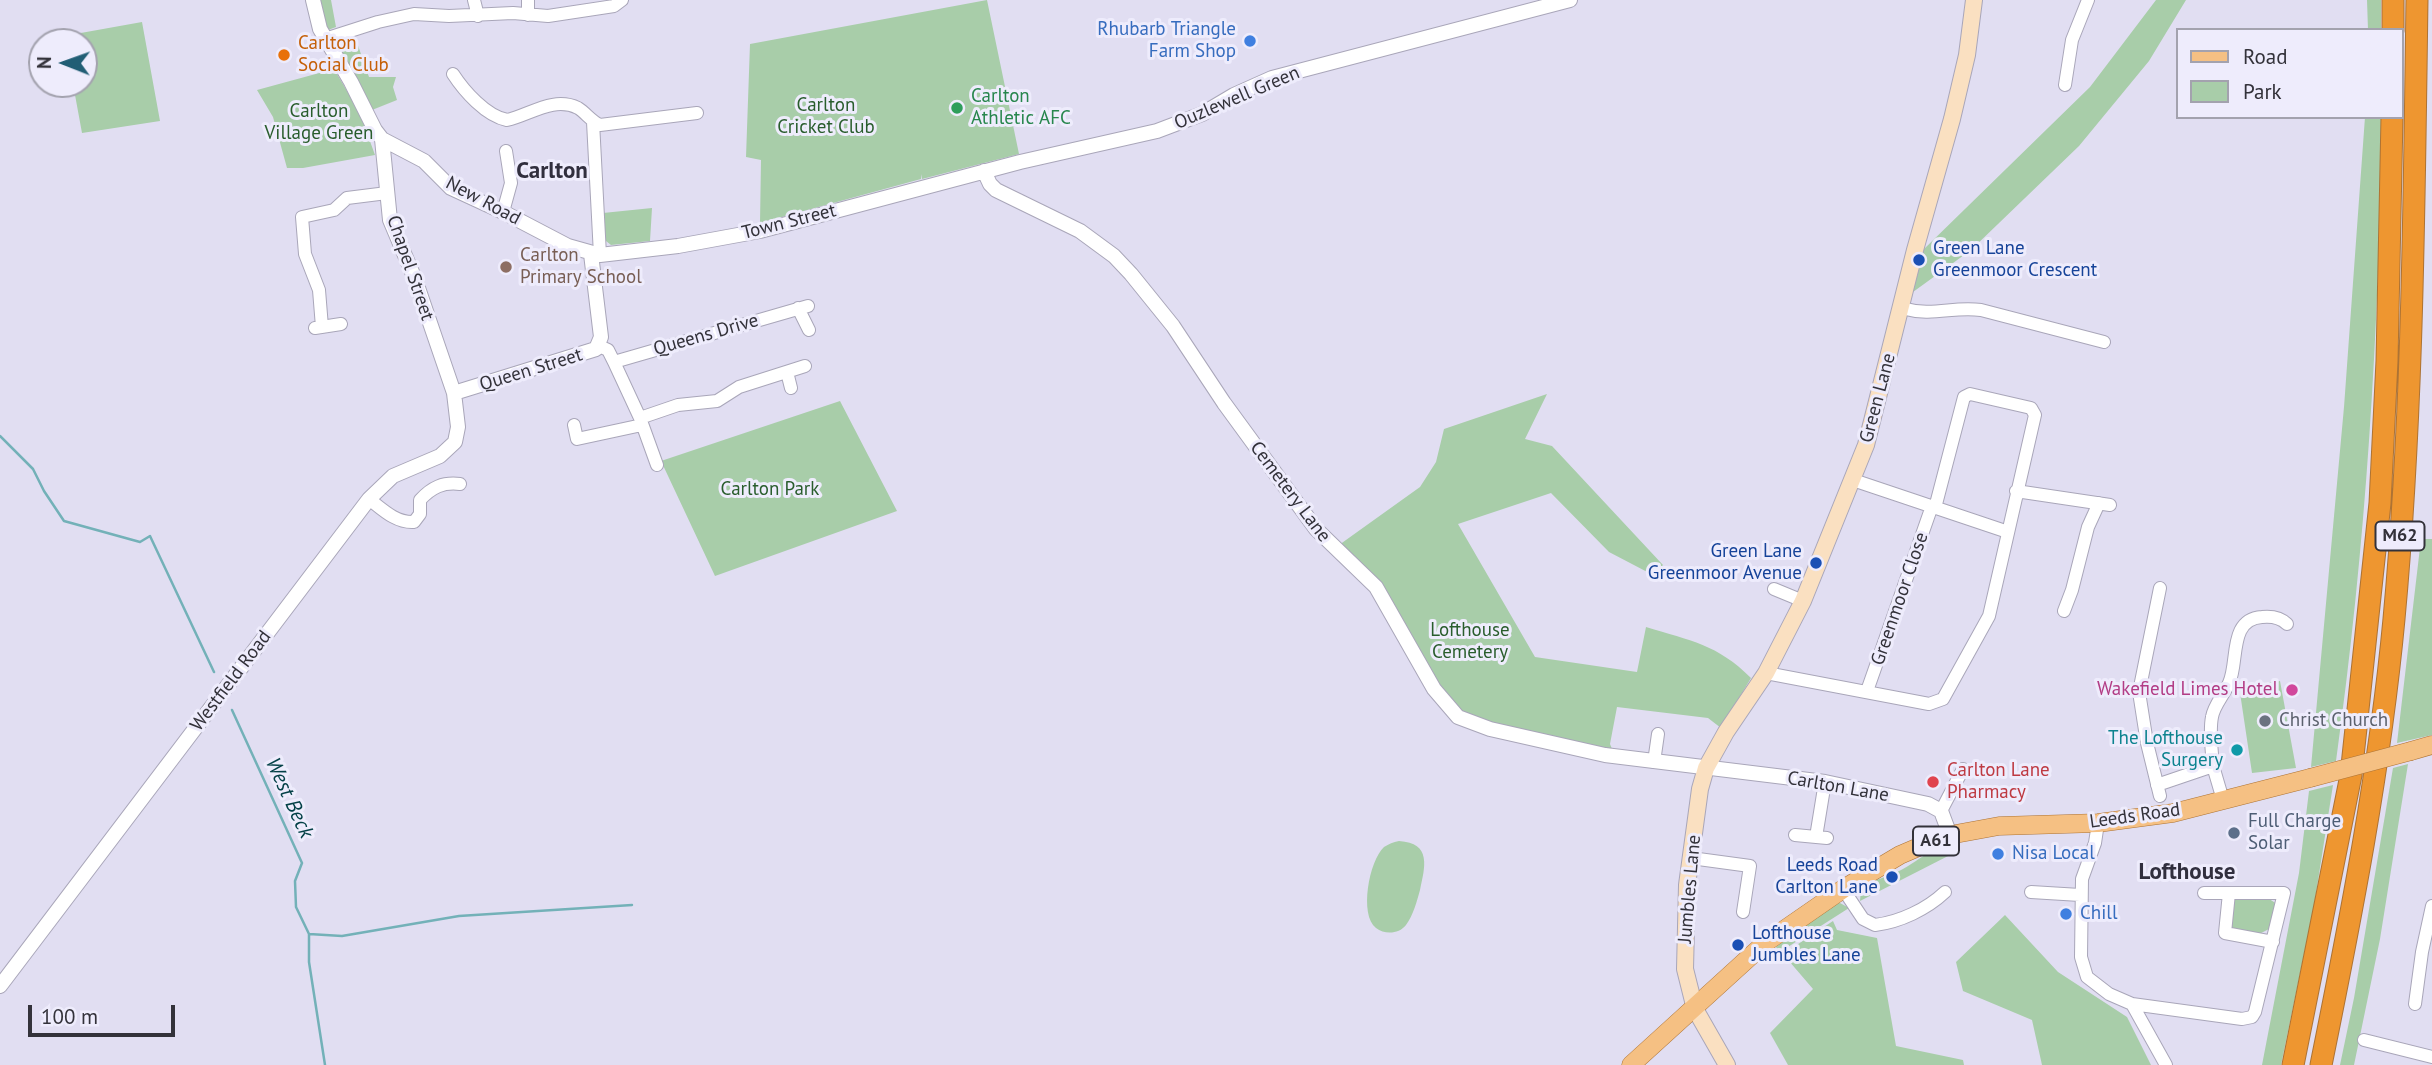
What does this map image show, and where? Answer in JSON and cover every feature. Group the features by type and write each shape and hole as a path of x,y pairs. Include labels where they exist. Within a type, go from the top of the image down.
{"highway":[{"path":"2393,0 2393,28"},
{"name":"M62","path":"2321,1065 2377,771 2394,619 2410,411 2417,0"},
{"name":"M62","path":"2293,1065 2351,775 2376,543 2387,361 2392,119"}],"main road":[{"name":"Green Lane","path":"1706,768 1726,732 1766,673 1803,601 1853,480 1877,408 1916,247 1952,119 1967,55 1974,0"},
{"name":"Leeds Road","path":"1631,1065 1765,943 1843,889 1900,855 1950,835 1999,826 2098,823 2173,813 2432,746"},
{"name":"Jumbles Lane","path":"1706,768 1700,789 1690,858 1684,954 1687,983 1695,1009 1727,1065"}],"street":[{"path":"313,0 317,22 324,39 382,139"},
{"path":"474,0 478,16"},
{"path":"528,0 528,15"},
{"path":"324,39 414,14 478,16 500,13 548,16 614,6 622,0"},
{"name":"Ouzlewell Green","path":"984,171 1157,131 1202,114 1234,95 1272,78 1570,0"},
{"path":"2065,85 2072,70 2072,40 2088,0"},
{"path":"453,74 458,92 506,124 536,108 560,104 580,109 593,122 608,125 696,113"},
{"path":"593,122 596,255"},
{"name":"Chapel Street","path":"382,139 387,193 395,234 415,279 454,393"},
{"name":"New Road","path":"382,139 424,160 451,188 568,246 596,255"},
{"path":"503,212 511,183 506,151"},
{"name":"Town Street","path":"596,255 678,246 761,231 984,171"},
{"name":"Cemetery Lane","path":"984,171 996,190 1080,231 1114,256 1131,274 1172,326 1316,529 1376,587 1434,689 1458,717 1475,725 1605,755 1706,768"},
{"path":"341,324 318,327 319,290 305,254 302,217 334,210 347,198 387,193"},
{"name":"Queen Street","path":"454,393 592,351 598,346 601,338 596,255"},
{"path":"1903,302 1926,313 1981,310 2104,342"},
{"name":"Queens Drive","path":"614,362 803,307 809,330"},
{"path":"598,346 608,350 614,362 641,421 657,465"},
{"path":"574,425 577,439 641,421 678,405 717,401 739,387 805,366"},
{"path":"787,372 791,388"},
{"name":"Westfield Road","path":"0,986 369,499 393,475 440,456 455,442 458,427 454,393"},
{"name":"Greenmoor Close","path":"1867,691 1934,507 1964,397 1970,394 2031,408 2035,415 2016,491"},
{"path":"1853,480 2008,532"},
{"path":"369,499 389,515 405,523 414,522 421,514 420,500 429,490 448,482 460,484"},
{"path":"1766,673 1929,704 1942,699 1989,616 2016,491 2104,504 2081,549 2065,608 2052,600"},
{"path":"2160,588 2162,602 2139,692 2158,790 2213,766"},
{"path":"1774,589 1803,601"},
{"path":"2223,800 2213,766 2212,716 2230,682 2240,630 2256,617 2281,619 2287,624"},
{"path":"1654,762 1658,734"},
{"name":"Carlton Lane","path":"1706,768 1825,782 1928,804 1941,811"},
{"path":"1950,835 1941,811 1963,769"},
{"path":"1795,835 1821,837 1825,782"},
{"path":"2098,823 2095,843 2082,879 2081,957 2087,977 2109,994 2132,1004 2242,1019 2249,1019 2256,1012 2284,893 2204,893"},
{"path":"1690,858 1749,866 1743,912"},
{"path":"1843,889 1863,919 1875,925 1923,908 1945,892"},
{"path":"2031,892 2080,895"},
{"path":"2229,893 2225,933 2273,942"},
{"path":"2415,1004 2432,906"},
{"path":"2132,1004 2166,1065"},
{"path":"2364,1040 2432,1057"}],"green space":[{"path":"318,0 331,0 336,27 328,30 322,21"},
{"name":"Carlton Cricket Club","path":"987,0 1019,154 922,179 921,174 921,179 760,223 761,160 746,157 750,44"},
{"path":"2156,0 2186,0 2149,61 2079,146 1971,250 1913,292 1924,249 2090,87"},
{"path":"2367,0 2381,0 2381,28 2368,28"},
{"path":"142,22 160,121 82,133 76,98 98,98 98,30"},
{"path":"354,34 369,77 396,77 393,87 397,100 372,110 334,46"},
{"name":"Carlton Village Green","path":"334,69 359,111 375,155 303,168 287,168 273,117 257,90"},
{"path":"2365,119 2382,119 2374,359 2355,600 2336,761 2311,767 2344,407"},
{"path":"652,208 650,241 611,245 606,241 603,213"},
{"name":"Lofthouse Cemetery","path":"1547,394 1525,439 1552,446 1663,565 1653,575 1609,552 1551,493 1458,524 1535,657 1637,672 1646,627 1703,645 1739,667 1751,678 1721,728 1708,718 1617,707 1610,744 1612,749 1527,734 1466,713 1452,703 1339,545 1420,487 1436,462 1444,429"},
{"name":"Carlton Park","path":"840,401 897,511 715,576 661,461"},
{"path":"2421,539 2432,539 2432,735 2397,743"},
{"path":"2280,681 2296,768 2252,773 2239,686"},
{"path":"2408,764 2380,939 2354,1065 2340,1065 2393,768"},
{"path":"2333,785 2314,906 2281,1065 2262,1065 2299,873 2309,791"},
{"path":"1399,841 1417,846 1424,858 1424,865 1413,913 1403,928 1388,932 1376,928 1371,921 1368,912 1368,888 1379,854 1384,847"},
{"path":"1937,850 1950,855 1860,901 1861,890 1869,884 1902,870"},
{"path":"2266,897 2277,904 2269,929 2259,934 2233,929 2230,913 2235,898"},
{"path":"1840,903 1849,908 1780,952 1776,947 1834,904"},
{"path":"2005,915 2058,972 2127,1017 2151,1065 2042,1065 2032,1020 1963,991 1956,962"},
{"path":"1833,921 1837,930 1877,938 1896,1046 1963,1060 1964,1065 1788,1065 1770,1033 1813,989 1783,954"}],"waterway":[{"name":"West Beck","path":"0,436 33,469 64,521 140,542 150,536 214,672"},
{"name":"West Beck","path":"232,710 302,863 295,881 296,907 309,934 309,962 325,1065"},
{"path":"309,934 342,936 459,916 632,905"}],"place":[{"name":"Rhubarb Triangle Farm Shop","path":"1250,41"},
{"name":"Carlton Social Club","path":"284,55"},
{"name":"Carlton Athletic AFC","path":"957,108"},
{"name":"Green Lane Greenmoor Crescent","path":"1919,260"},
{"name":"Carlton Primary School","path":"506,267"},
{"name":"Green Lane Greenmoor Avenue","path":"1816,563"},
{"name":"Wakefield Limes Hotel","path":"2292,690"},
{"name":"Christ Church","path":"2265,721"},
{"name":"The Lofthouse Surgery","path":"2237,750"},
{"name":"Carlton Lane Pharmacy","path":"1933,782"},
{"name":"Full Charge Solar","path":"2234,833"},
{"name":"Nisa Local","path":"1998,854"},
{"name":"Leeds Road Carlton Lane","path":"1892,877"},
{"name":"Chill","path":"2066,914"},
{"name":"Lofthouse Jumbles Lane","path":"1738,945"}],"district":[{"name":"Carlton","path":"552,171"},
{"name":"Lofthouse","path":"2187,872"}]}
